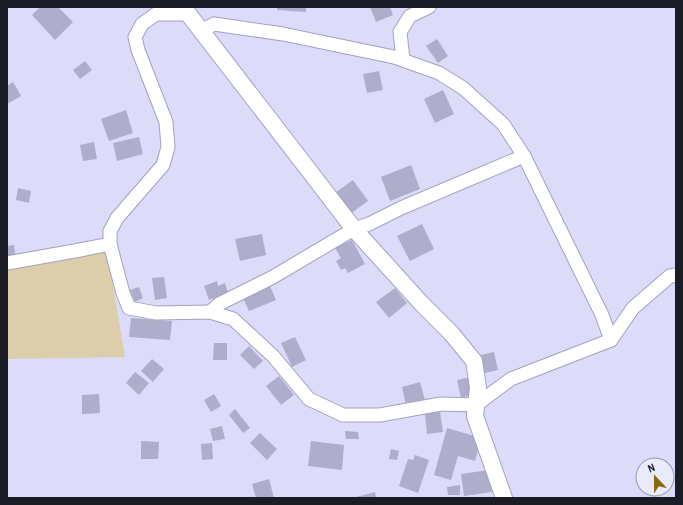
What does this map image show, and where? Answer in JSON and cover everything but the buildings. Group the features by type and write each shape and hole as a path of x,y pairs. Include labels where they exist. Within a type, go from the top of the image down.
{"street":[{"path":"403,60 400,32 410,16 428,7"},
{"path":"504,498 475,416 476,404 478,387 474,360 451,332 422,304 354,229 186,11 156,14 142,24 135,37 138,50 166,122 168,147 163,165 117,218 110,231 110,244 123,293 129,308 156,312 210,312 233,320 273,356 309,399 343,415 380,415 441,404 476,404 511,379 610,340 633,308 670,276 676,275"},
{"path":"201,31 214,24 283,34 394,57 439,73 463,88 503,124 524,156 602,315 610,340"},
{"path":"210,312 219,304 273,277 354,229 369,224 401,208 524,156"},
{"path":"7,263 110,244"}],"shaded area":[{"path":"107,251 125,357 7,359 7,266"}]}
